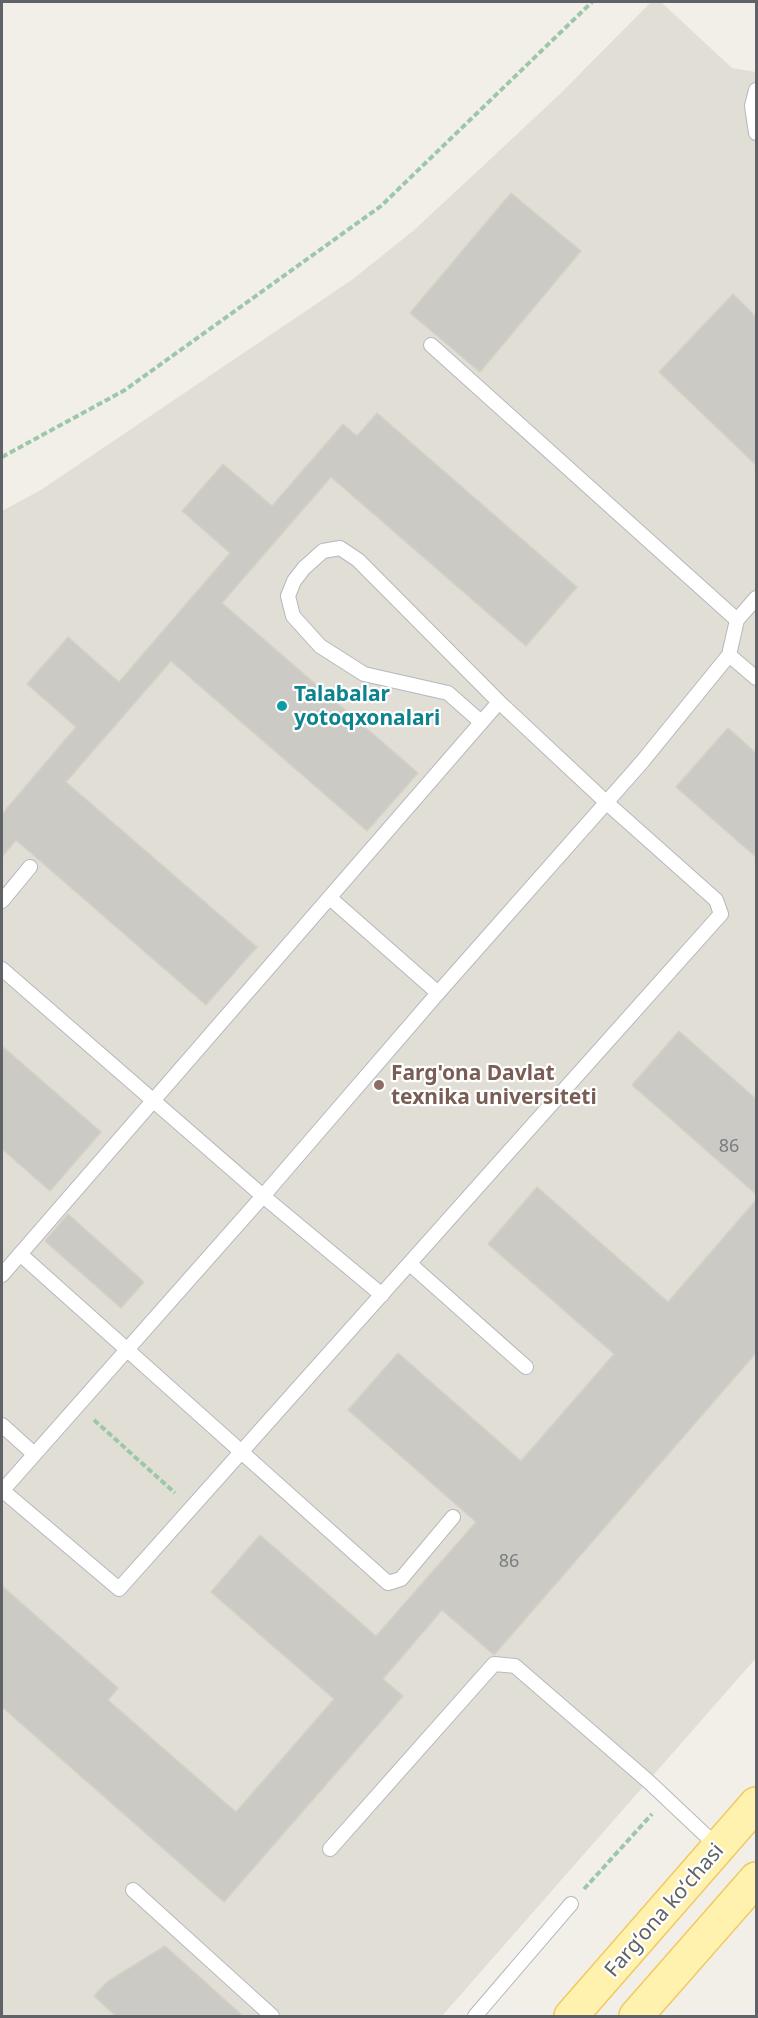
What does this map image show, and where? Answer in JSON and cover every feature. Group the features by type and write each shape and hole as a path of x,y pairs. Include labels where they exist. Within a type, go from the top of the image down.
{"main road":[{"name":"Fargʻona koʻchasi","path":"571,2016 756,1804"},
{"path":"636,2016 756,1879"}],"lane":[{"path":"756,90 752,106 756,133"},
{"path":"431,345 737,620"},
{"path":"481,723 448,693 364,674 320,646 293,616 288,596 294,581 304,568 323,551 340,548 358,560 499,702 607,803 716,900 721,914 119,1589 2,1490 607,803 729,655 737,620 756,598"},
{"path":"729,655 756,678"},
{"path":"2,1275 499,702"},
{"path":"2,901 30,867"},
{"path":"330,898 438,993"},
{"path":"2,969 263,1196 382,1295"},
{"path":"20,1254 388,1583 400,1579 453,1517"},
{"path":"410,1264 526,1367"},
{"path":"2,1425 34,1454"},
{"path":"330,1849 494,1664 515,1666 667,1798 719,1848"},
{"path":"133,1890 272,2016"},
{"path":"475,2016 571,1904"}],"path":[{"path":"2,458 125,390 381,206 592,2"},
{"path":"78,1405 192,1508"},
{"path":"571,1904 667,1798"}],"shaded area":[{"name":"Farg'ona Davlat texnika universiteti","path":"651,2 661,2 732,68 756,72 756,1658 442,2016 2,2016 2,511 41,490 353,279 413,231 468,180 560,94"}],"building":[{"path":"511,193 581,251 480,372 410,313"},
{"path":"733,294 756,317 756,465 659,372"},
{"name":"Talabalar yotoqxonalari","path":"377,413 577,587 526,646 331,477 222,603 418,773 367,831 171,661 66,782 257,947 206,1005 16,840 2,857 2,814 76,727 27,684 68,637 119,682 230,553 182,511 223,464 272,506 343,424 357,436"},
{"path":"728,728 756,753 756,857 676,787"},
{"path":"679,1031 756,1099 756,1194 632,1085"},
{"path":"2,1046 101,1132 50,1191 2,1149"},
{"path":"537,1187 668,1302 756,1200 756,1353 494,1655 442,1610 383,1679 403,1696 224,1902 2,1707 2,1586 118,1688 108,1700 236,1812 334,1699 211,1592 260,1535 376,1636 476,1522 348,1410 398,1353 521,1461 614,1354 488,1244"},
{"path":"68,1214 144,1282 121,1308 45,1241"},
{"path":"165,1946 243,2016 116,2016 94,1996 108,1981"}],"place":[{"name":"Talabalar yotoqxonalari","path":"282,706"},
{"name":"Farg'ona Davlat texnika universiteti","path":"379,1085"}]}
